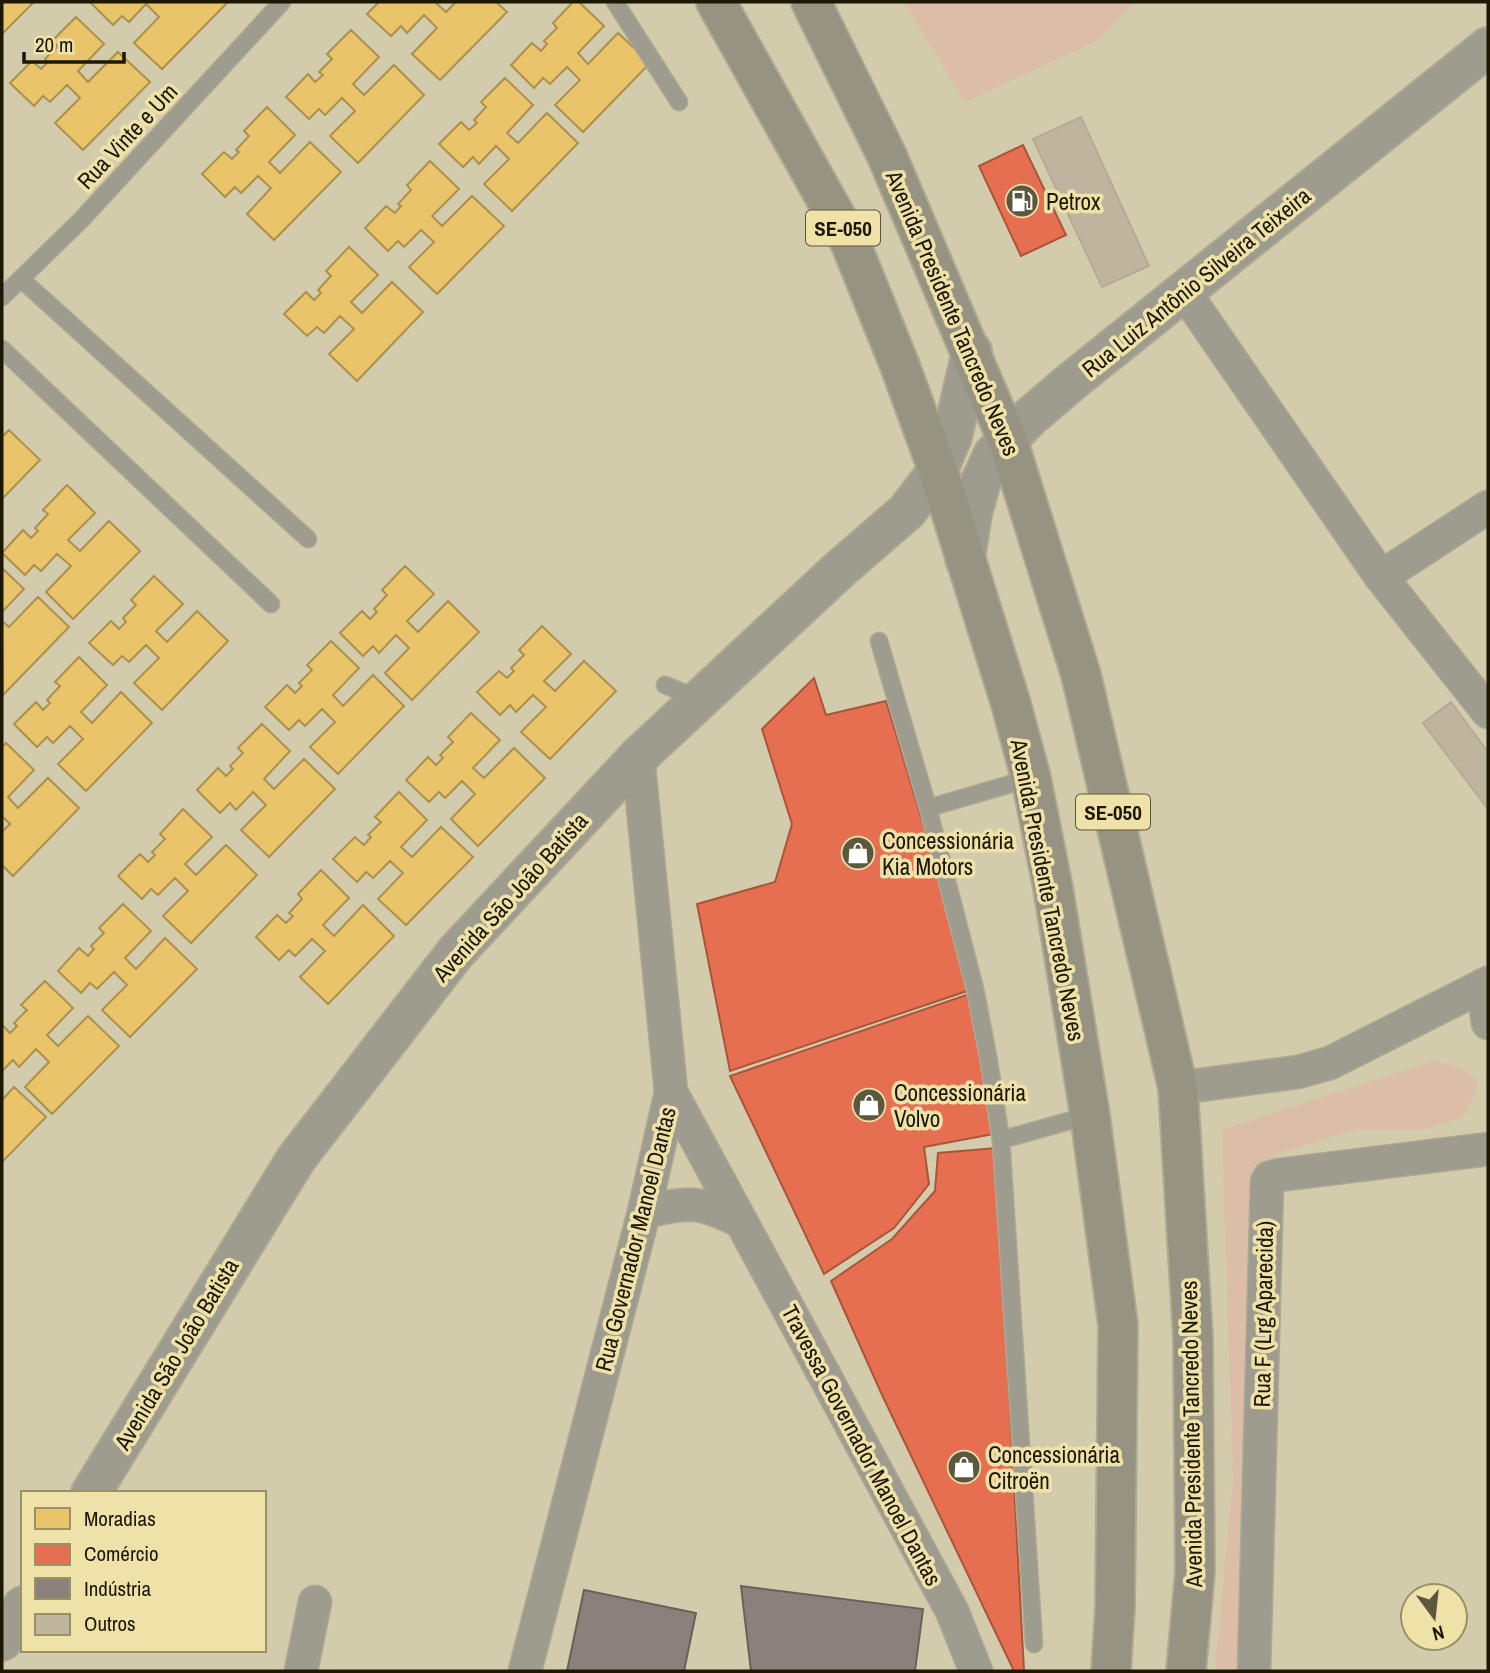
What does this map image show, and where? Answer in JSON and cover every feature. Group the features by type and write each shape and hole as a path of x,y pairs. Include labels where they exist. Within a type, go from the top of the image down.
{"main road":[{"name":"Avenida Presidente Tancredo Neves","path":"716,2 850,242 938,470 1011,704 1031,778 1053,888 1090,1115 1118,1325 1115,1608 1111,1671"},
{"name":"Avenida Presidente Tancredo Neves","path":"811,2 887,156 1009,442 1081,675 1178,1088 1193,1338 1195,1572 1186,1671"}],"street":[{"name":"Rua Luiz Antônio Silveira Teixeira","path":"965,559 981,481 993,455 1009,442 1030,417 1488,47"},
{"path":"1185,293 1381,577 1488,712"},
{"name":"Avenida São João Batista","path":"92,1491 296,1159 456,952 638,757 839,570 907,511 938,470 952,437 972,351"},
{"path":"1381,577 1488,507"},
{"name":"Rua Governador Manoel Dantas","path":"525,1671 644,1212 671,1092 638,757"},
{"path":"1178,1088 1298,1072 1330,1063 1486,984 1488,1023"},
{"name":"Travessa Governador Manoel Dantas","path":"671,1092 952,1611 976,1671"},
{"name":"Rua F (Lrg Aparecida)","path":"1254,1671 1267,1182 1274,1175 1488,1149"},
{"path":"644,1212 693,1204 712,1207 740,1221"},
{"path":"301,1671 315,1602"},
{"path":"2,1641 21,1609"}],"lane":[{"name":"Rua Vinte e Um","path":"2,297 81,220 282,2"},
{"path":"615,2 679,103"},
{"path":"21,279 308,539"},
{"path":"2,349 271,604"},
{"path":"879,641 928,807 975,989 1001,1140 1034,1644"},
{"path":"665,685 701,699"},
{"path":"928,807 1031,778"},
{"path":"1001,1140 1090,1115"}],"shaded area":[{"path":"904,2 1135,2 1096,41 965,102"},
{"path":"1433,1061 1461,1068 1479,1082 1464,1117 1425,1129 1358,1129 1276,1154 1253,1183 1240,1671 1215,1671 1233,1478 1222,1130"}],"building: Moradias":[{"path":"2,2 34,2 2,34"},
{"path":"90,2 228,2 162,69 134,43 159,17 146,4 129,22 122,16 113,25"},
{"path":"379,2 435,2 446,12 456,2 496,2 507,12 440,80 412,54 437,28 424,15 407,33 401,26 391,36 367,14"},
{"path":"573,2 579,2 604,26 578,53 588,64 618,33 650,63 583,132 555,105 580,80 567,67 550,84 543,78 534,88 511,65 532,43 541,51 547,44 544,41 557,28 553,23"},
{"path":"76,17 104,44 78,71 88,82 118,52 150,82 83,150 55,123 80,98 67,85 50,102 43,96 34,106 10,83 32,61 41,69 48,62 45,59 58,46 52,41"},
{"path":"351,30 379,57 353,84 364,95 394,65 424,95 358,163 330,136 355,111 342,98 325,115 319,109 309,119 286,97 308,74 315,82 323,75 319,72 332,59 327,54"},
{"path":"505,78 533,105 507,133 518,143 547,113 578,143 512,211 484,184 509,159 496,146 479,164 473,157 463,167 439,144 461,122 469,130 477,123 474,120 486,107 481,102"},
{"path":"267,107 295,135 269,162 280,173 310,142 341,172 274,240 247,214 271,188 258,176 241,193 235,187 225,197 202,174 224,152 232,159 239,152 236,150 249,136 244,131"},
{"path":"430,161 459,189 432,216 442,226 472,196 504,226 437,294 409,267 434,242 421,230 404,247 398,241 388,251 365,228 386,206 395,213 401,206 398,204 411,190 407,185"},
{"path":"349,247 378,275 351,302 362,313 392,282 423,312 357,381 329,354 354,329 340,316 324,333 317,327 307,336 284,314 306,292 314,300 321,293 318,290 331,276 326,271"},
{"path":"9,430 40,460 2,499 2,437"},
{"path":"67,485 95,513 68,540 80,551 109,521 140,551 73,619 46,592 71,566 57,554 41,571 34,565 25,575 2,553 23,530 31,538 38,531 35,528 48,514 43,510"},
{"path":"405,566 434,594 407,621 418,632 448,601 479,632 412,700 385,673 409,648 396,635 379,653 373,646 363,656 340,633 362,611 370,619 377,612 374,609 387,595 382,590"},
{"path":"2,568 24,589 2,612"},
{"path":"154,576 183,604 156,631 167,642 197,611 228,641 162,710 134,683 159,658 146,645 129,662 122,656 113,665 89,643 111,621 119,629 126,622 123,618 136,605 131,600"},
{"path":"38,597 69,627 3,695 2,621 9,627"},
{"path":"542,626 571,654 544,681 555,691 584,661 616,691 550,759 521,732 546,707 533,695 516,712 510,705 500,715 477,692 499,671 507,678 514,671 511,668 524,655 519,650"},
{"path":"331,641 359,668 333,695 343,706 373,675 404,706 338,774 310,747 335,722 322,709 305,726 299,720 289,730 265,707 287,685 295,693 302,686 299,683 312,670 307,665"},
{"path":"79,657 107,685 81,712 92,723 121,692 152,723 86,791 58,764 83,739 70,726 53,743 47,737 37,747 14,724 36,702 43,710 50,703 47,700 60,686 55,682"},
{"path":"471,713 500,740 473,768 484,778 514,748 545,778 478,846 451,819 475,794 462,781 445,798 439,792 429,802 406,780 428,757 436,765 443,758 440,755 453,742 448,737"},
{"path":"262,724 290,751 264,779 274,789 304,759 335,789 269,857 241,830 266,805 253,792 236,810 230,803 220,813 197,790 218,768 226,776 233,769 230,766 243,753 238,748"},
{"path":"6,743 34,770 8,797 18,808 48,778 79,808 13,876 2,865 2,832 10,824 2,816 2,747"},
{"path":"399,792 427,820 401,847 412,857 441,827 473,857 406,925 378,899 403,873 390,861 373,878 366,872 357,882 333,859 355,837 364,845 371,837 368,835 381,822 375,817"},
{"path":"183,809 212,837 185,864 196,875 226,845 257,875 191,943 163,916 188,891 175,878 158,895 151,889 142,899 118,876 140,854 148,862 155,855 152,852 165,839 160,834"},
{"path":"321,870 349,898 323,925 334,936 363,905 394,936 328,1004 300,977 325,951 312,939 295,956 289,950 279,960 256,937 277,915 286,923 293,916 289,913 302,899 298,894"},
{"path":"123,904 151,931 125,958 136,969 165,938 197,969 130,1037 102,1010 127,985 114,972 97,989 90,983 81,993 58,971 79,948 88,956 94,949 91,946 104,933 99,928"},
{"path":"45,981 73,1008 47,1035 58,1046 88,1016 119,1046 52,1114 25,1087 49,1062 36,1049 19,1067 13,1060 2,1069 2,1025 10,1033 17,1026 14,1023 27,1010 21,1005"},
{"path":"14,1087 46,1117 2,1162 2,1100"}],"building: Comércio":[{"name":"Petrox","path":"1023,145 1066,235 1021,256 979,166"},
{"name":"Concessionária Kia Motors","path":"814,678 826,715 886,701 973,989 730,1071 697,904 775,882 792,824 762,729"},
{"name":"Concessionária Volvo","path":"975,992 999,1133 924,1147 929,1184 894,1228 824,1274 730,1076"},
{"name":"Concessionária Citroën","path":"996,1148 1024,1671 1014,1671 883,1397 831,1281 892,1239 935,1191 938,1153"}],"building: Indústria":[{"path":"741,1586 923,1609 915,1671 751,1671"},
{"path":"584,1590 696,1613 684,1671 567,1671"}],"building: Outros":[{"path":"1081,117 1149,266 1102,287 1033,139"},
{"path":"1451,702 1488,752 1488,809 1423,723"}],"place":[{"name":"Petrox","path":"1022,201"},
{"name":"Concessionária Kia Motors","path":"858,853"},
{"name":"Concessionária Volvo","path":"869,1105"},
{"name":"Concessionária Citroën","path":"964,1467"}]}
